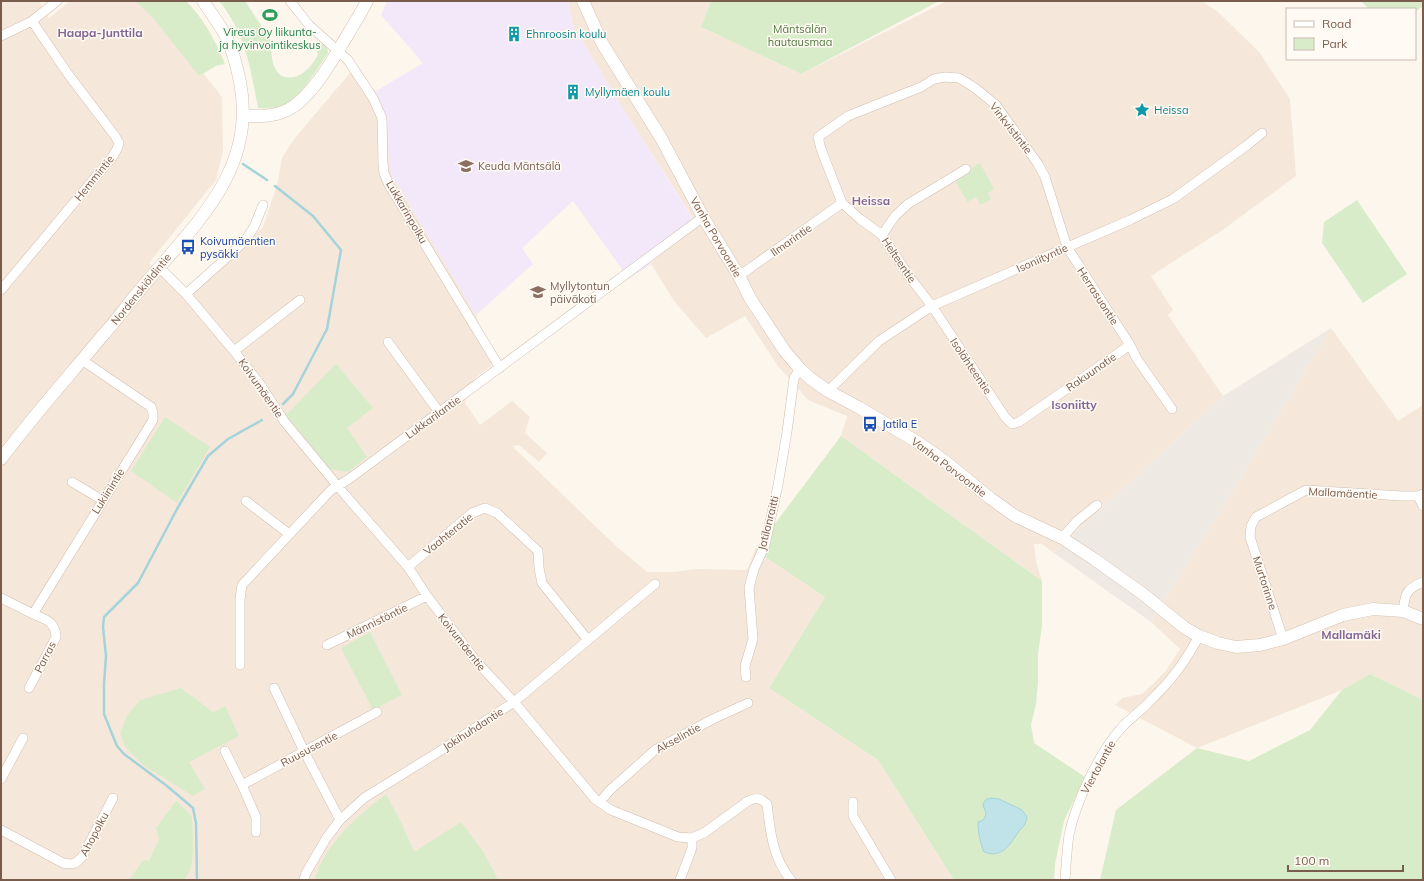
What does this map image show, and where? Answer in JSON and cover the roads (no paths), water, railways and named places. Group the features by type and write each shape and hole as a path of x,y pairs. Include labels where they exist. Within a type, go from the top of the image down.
{"main road":[{"name":"Nordenskiöldintie","path":"1,459 30,421 196,224 216,198 227,178 234,162 241,136 243,98 237,64 226,37 203,1"},
{"path":"243,116 276,115 287,111 296,105 318,82 367,1"},
{"name":"Vanha Porvoontie","path":"583,1 602,43 661,138 703,217 739,276 750,298 784,350 810,379 828,391 919,443 946,462 990,498 1015,516 1062,538 1143,594 1185,628 1199,636 1218,643 1236,647 1260,645 1283,639 1343,615 1373,609 1403,611 1423,619"}],"street":[{"path":"1,36 32,21 57,1"},
{"name":"Lukkarinpolku","path":"290,1 309,25 348,60 378,108 382,118 384,173 389,185 500,368"},
{"name":"Hemmintie","path":"1,290 112,156 117,149 119,142 62,66 32,21"},
{"name":"Vinkvistintie","path":"818,137 848,116 934,80 945,77 959,78 975,88 996,105 1038,164 1045,177 1067,247"},
{"name":"Isoniityntie","path":"828,391 879,341 932,306 1173,199 1240,151 1262,133"},
{"name":"Helteentie","path":"818,137 821,149 842,204 882,234 911,279 932,306"},
{"path":"882,234 895,216 908,204 966,169"},
{"name":"Ilmarintie","path":"739,276 842,204"},
{"path":"186,294 245,241 254,227 263,205"},
{"name":"Lukkarilantie","path":"240,665 240,599 242,585 331,490 349,479 703,217"},
{"name":"Herrasuontie","path":"1067,247 1130,345 1137,359 1172,409"},
{"name":"Koivumäentie","path":"159,267 186,294 234,351 260,384 284,421 337,485 408,566 427,596 476,661 514,702 595,799 611,810 678,837 692,838"},
{"path":"234,351 300,300"},
{"name":"Isolähteentie","path":"932,306 990,394 1012,424"},
{"path":"388,342 439,412"},
{"name":"Rakuunatie","path":"1012,424 1019,422 1130,345"},
{"name":"Lukiinintie","path":"33,614 102,500 153,420 153,413 150,407 82,360"},
{"name":"Jatilanraitti","path":"746,677 745,666 753,639 749,588 754,569 765,545 778,485 794,378 800,369"},
{"path":"72,482 102,500"},
{"name":"Mallamäentie","path":"1251,526 1256,517 1299,492 1306,490 1402,496 1420,495"},
{"path":"1420,495 1423,506"},
{"path":"246,500 289,534"},
{"path":"1062,538 1077,521 1097,505"},
{"name":"Vaahteratie","path":"408,566 472,512 486,508 497,513 538,551 538,568 542,583 588,640"},
{"name":"Murtorinne","path":"1251,526 1250,537 1283,639"},
{"path":"1403,611 1405,596 1409,590 1423,582"},
{"name":"Jokihuhdantie","path":"304,880 306,873 327,836 340,820 364,798 440,751 514,702 655,584"},
{"name":"Männistöntie","path":"327,645 427,596"},
{"path":"1,598 33,614"},
{"name":"Parras","path":"29,688 56,637 56,628 51,622 33,614"},
{"name":"Viertolantie","path":"1065,880 1070,834 1078,806 1107,747 1124,725 1156,696 1176,671 1199,636"},
{"path":"274,688 304,751 340,820"},
{"name":"Akselintie","path":"600,802 609,791 655,750 713,719 748,703"},
{"name":"Ruususentie","path":"242,785 377,712"},
{"path":"1,779 23,738"},
{"path":"224,751 242,785 256,817 256,832"},
{"name":"Ahopolku","path":"1,830 63,863 71,865 78,863 113,798"},
{"path":"680,880 692,848 692,838 704,833 748,801 755,798 763,799 767,804 777,858 782,869 791,880"},
{"path":"853,802 853,816 891,880"}],"water":[{"path":"991,798 999,799 1022,810 1027,817 1026,822 1009,845 1001,852 996,854 984,852 978,828 978,822 983,820 986,812 983,803"}],"waterway":[{"path":"243,164 267,180"},
{"path":"275,186 313,216 341,250 327,329 293,394 283,404"},
{"path":"197,880 196,823 193,808 167,786 124,754 117,746 104,714 106,656 103,627 104,617 138,583 177,509 208,456 228,439 262,420"}],"place":[{"name":"Vireus Oy liikunta- ja hyvinvointikeskus","path":"270,15"},
{"name":"Ehnroosin koulu","path":"514,34"},
{"name":"Myllymäen koulu","path":"573,92"},
{"name":"Heissa","path":"1142,110"},
{"name":"Keuda Mäntsälä","path":"466,166"},
{"name":"Koivumäentien pysäkki","path":"188,247"},
{"name":"Myllytontun päiväkoti","path":"538,292"},
{"name":"Jatila E","path":"870,424"}],"district":[{"name":"Haapa-Junttila","path":"100,33"},
{"name":"Heissa","path":"871,201"},
{"name":"Isoniitty","path":"1074,405"},
{"name":"Mallamäki","path":"1351,635"}],"park label":[{"name":"Mäntsälän hautausmaa","path":"800,35"}]}
